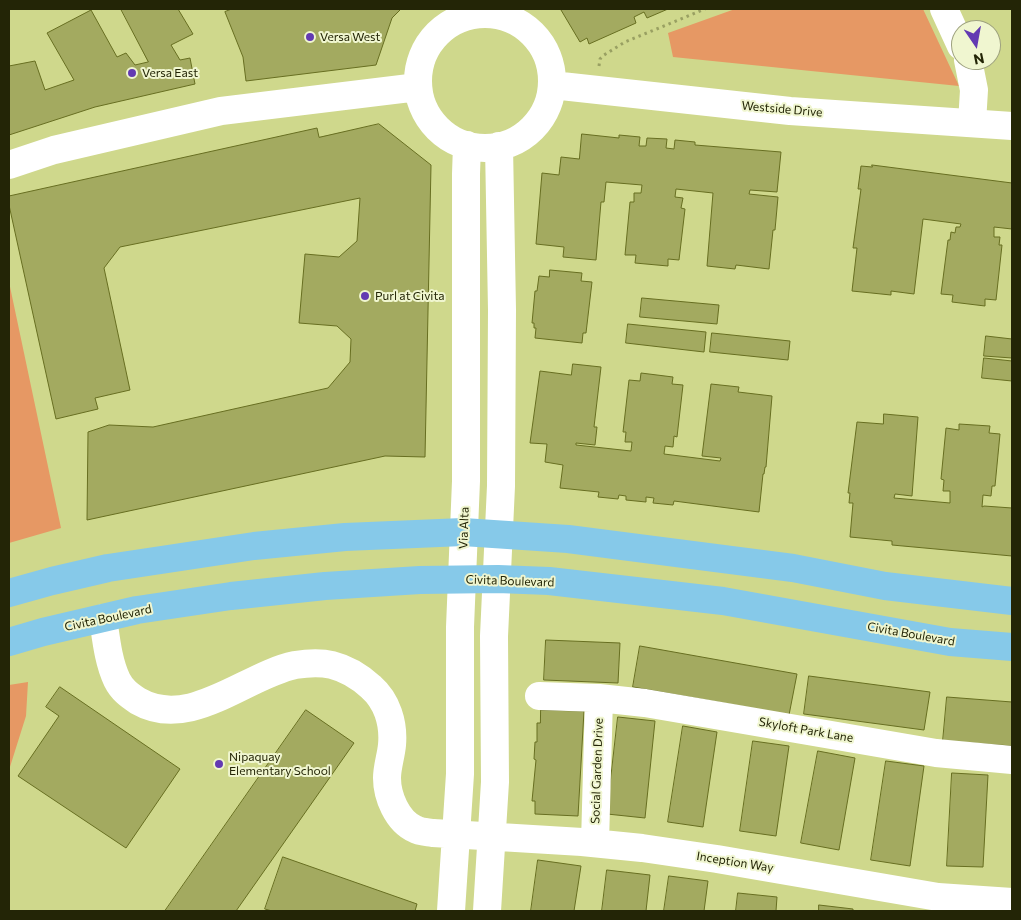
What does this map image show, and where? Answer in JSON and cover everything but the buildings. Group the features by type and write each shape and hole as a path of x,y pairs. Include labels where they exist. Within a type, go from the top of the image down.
{"main road":[{"path":"9,593 108,568 254,546 345,537 463,532 568,539 783,567 886,586 1012,601"},
{"name":"Civita Boulevard","path":"9,642 137,610 231,596 325,586 498,579 549,581 723,601 950,642 1012,647"}],"street":[{"path":"944,9 951,24"},
{"path":"485,14 507,17 526,27 541,43 550,63 552,85 548,106 536,124 520,138 499,146 483,147 467,145 449,137 434,123 423,106 418,87 420,65 429,44 443,28 463,18 485,14"},
{"path":"970,70 974,90 972,123"},
{"name":"Westside Drive","path":"552,85 790,111 1012,126"},
{"path":"9,165 54,150 221,111 418,87"},
{"name":"Via Alta","path":"451,911 460,781 460,627 466,481 467,145"},
{"path":"486,911 495,782 494,636 501,486 502,310 499,146"},
{"name":"Inception Way","path":"103,618 112,669 118,682 126,693 147,705 171,709 200,705 293,666 313,663 349,670 364,680 377,692 388,708 392,724 392,743 387,778 390,796 396,810 404,821 415,829 433,834 492,836 642,848 938,896 1012,902"},
{"name":"Skyloft Park Lane","path":"539,696 599,698 687,710 936,752 1012,760"},
{"name":"Social Garden Drive","path":"596,843 599,698"},
{"path":"460,736 470,747 471,822 477,829 492,836"}],"path":[{"path":"598,69 600,59 604,55 625,42 705,9"}],"shaded area":[{"path":"735,9 923,9 959,86 673,57 668,33"},
{"path":"9,282 61,528 9,543"},
{"path":"28,682 26,716 9,770 9,685"}],"place":[{"name":"Versa West","path":"310,37"},
{"name":"Versa East","path":"132,73"},
{"name":"Purl at Civita","path":"365,296"},
{"name":"Nipaquay Elementary School","path":"219,764"}]}
